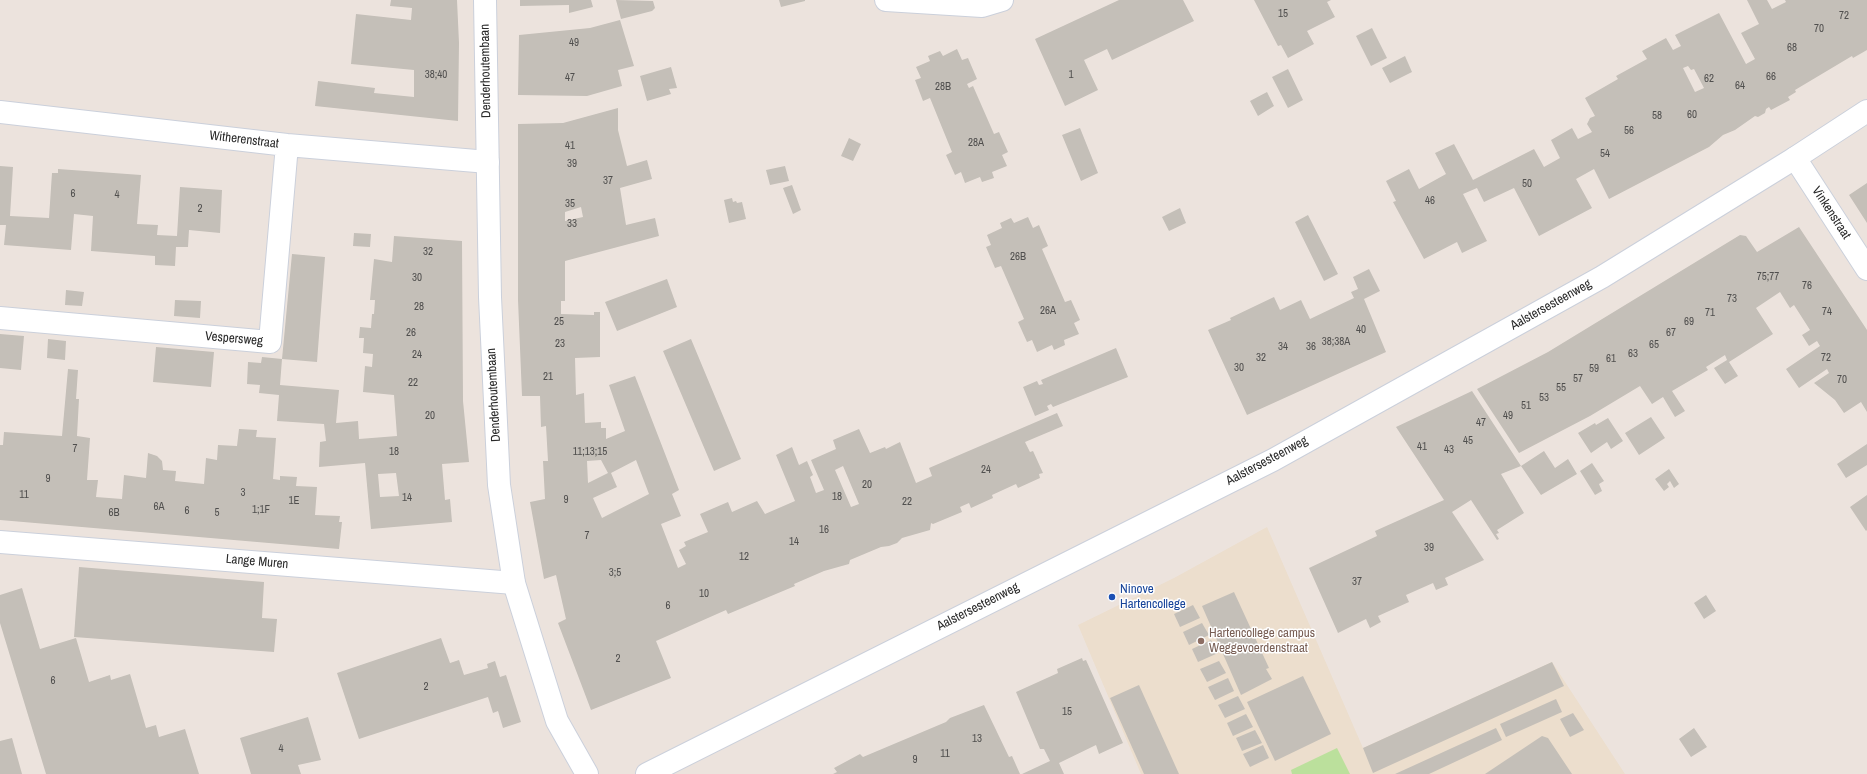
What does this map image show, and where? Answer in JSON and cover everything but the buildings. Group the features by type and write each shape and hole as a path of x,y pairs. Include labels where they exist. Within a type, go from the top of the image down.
{"street":[{"name":"Denderhoutembaan","path":"485,0 490,297 499,485 514,583 557,721 587,774"},
{"path":"886,0 982,6 1002,0"},
{"name":"Aalstersesteenweg","path":"647,774 1273,460 1602,277 1795,158 1867,111"},
{"name":"Witherenstraat","path":"0,112 287,145 488,162"},
{"name":"Vespersweg","path":"0,318 270,342 287,145"},
{"name":"Vinkenstraat","path":"1795,158 1867,269"},
{"name":"Lange Muren","path":"0,542 514,583"}],"shaded area":[{"name":"Hartencollege campus Weggevoerdenstraat","path":"1267,527 1363,748 1552,662 1625,774 1141,774 1078,625 1174,578"}],"green space":[{"path":"1337,748 1350,774 1292,774 1291,770"}],"place":[{"name":"Ninove Hartencollege","path":"1112,597"},
{"name":"Hartencollege campus Weggevoerdenstraat","path":"1201,641"}]}
